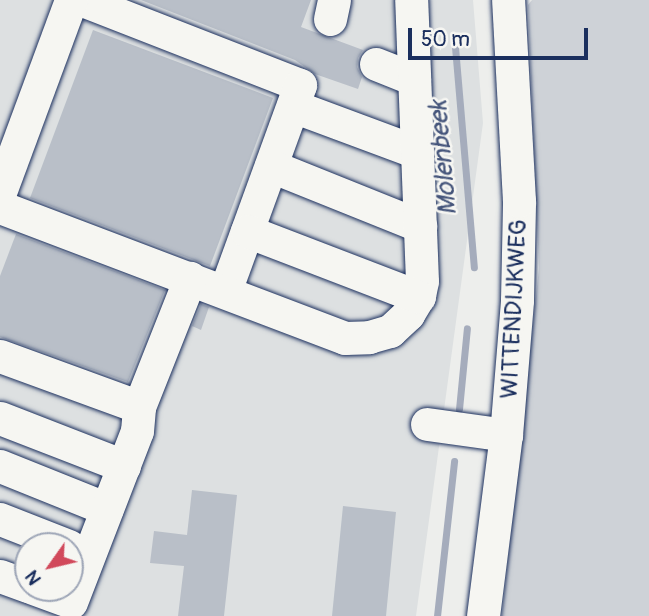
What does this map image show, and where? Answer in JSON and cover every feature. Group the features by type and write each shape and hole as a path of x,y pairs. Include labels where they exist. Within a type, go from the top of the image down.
{"street":[{"path":"0,192 71,0"},
{"path":"82,0 170,47 300,85 293,106 267,156 247,231 225,291"},
{"name":"WITTENDIJKWEG","path":"483,616 506,435 517,300 519,201 508,0"},
{"path":"0,206 345,338 369,337 390,331 408,314 419,297 422,281 408,1"},
{"path":"376,64 414,79"},
{"path":"293,106 417,152"},
{"path":"267,156 420,226"},
{"path":"247,231 419,297"},
{"path":"84,539 107,509 137,431 139,408 190,278"},
{"path":"0,356 139,408"},
{"path":"0,418 124,466"},
{"path":"427,424 506,435"},
{"path":"0,466 107,509"},
{"path":"0,519 33,532"}],"shaded area":[{"path":"0,0 473,0 483,123 416,616 0,616"},
{"path":"532,0 649,0 649,616 502,616 539,268 528,5"}],"building":[{"path":"141,0 311,0 301,27 363,50 358,58 357,67 362,77 358,89 315,74 295,60"},
{"path":"93,30 273,98 210,266 30,198"},
{"path":"16,234 165,290 128,382 0,337 0,276"},
{"path":"201,304 209,307 201,330 192,326"},
{"path":"192,490 237,495 224,616 178,616 184,566 150,563 154,531 187,535"},
{"path":"343,506 396,512 386,616 332,616"}],"waterway":[{"name":"Molenbeek","path":"455,47 474,267"},
{"name":"Molenbeek","path":"459,409 467,328"},
{"name":"Molenbeek","path":"437,616 454,461"}]}
